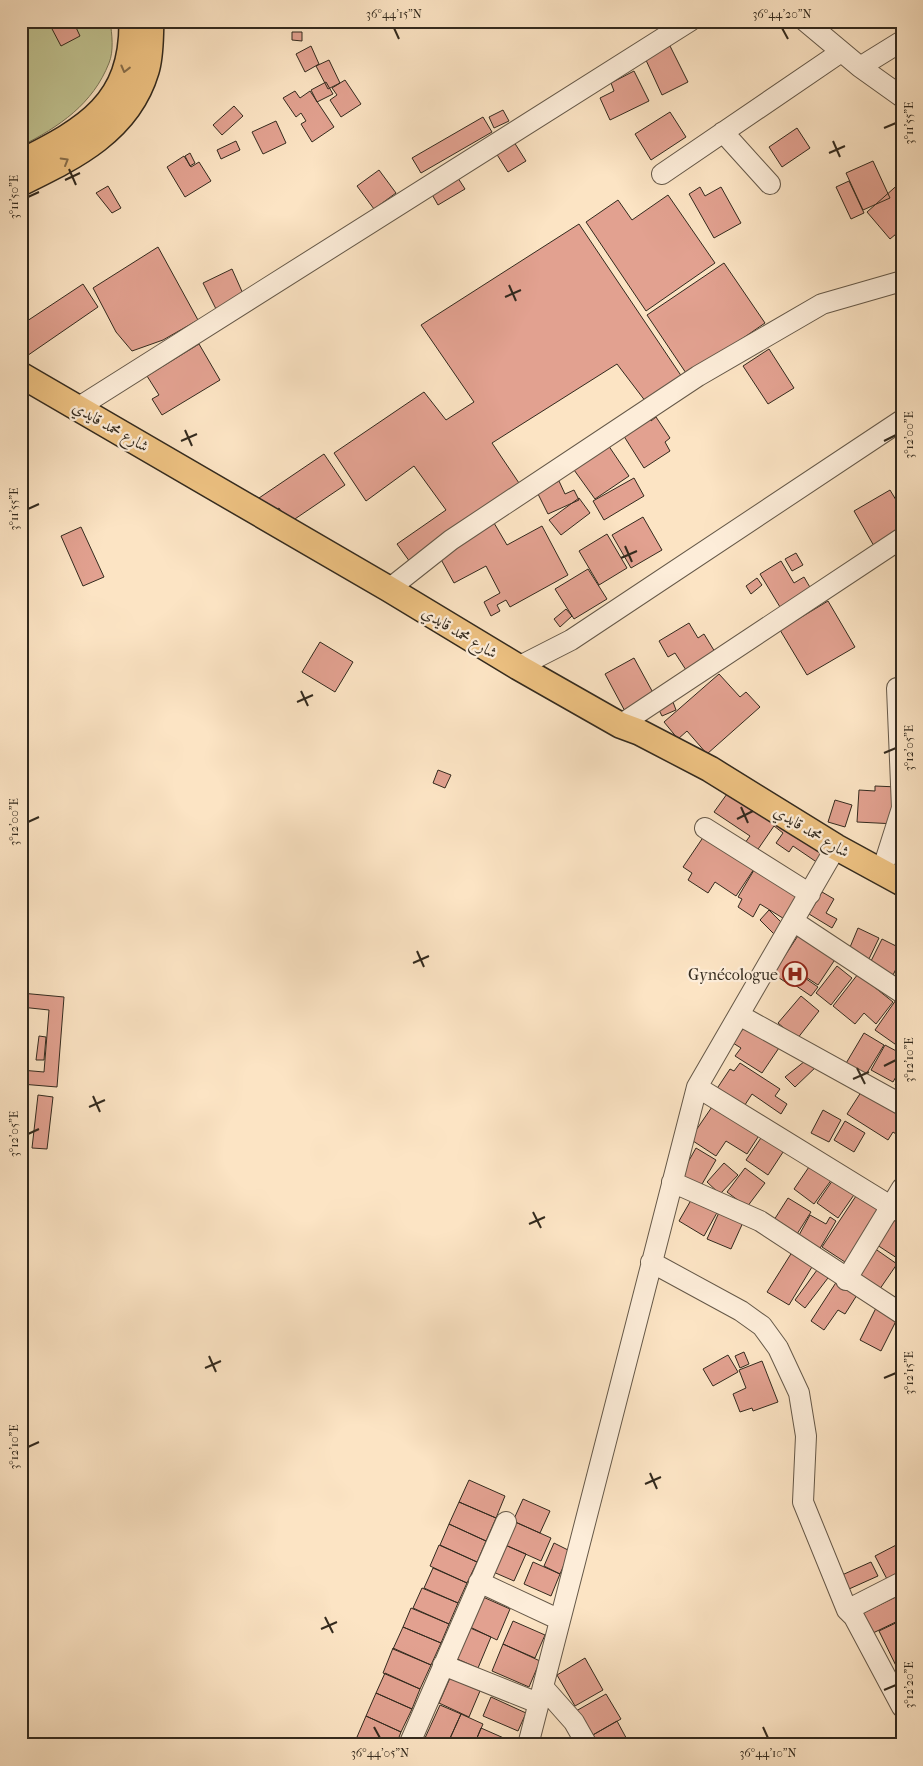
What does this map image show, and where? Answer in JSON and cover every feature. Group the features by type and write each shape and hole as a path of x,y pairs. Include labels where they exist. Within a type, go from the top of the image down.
{"main road":[{"path":"21,162 69,138 97,116 122,81 132,43 132,21"},
{"path":"21,184 61,164 89,146 114,126 131,106 146,70 151,21"},
{"name":"شارع محمد قايدي","path":"21,375 389,589 518,667 620,725 639,732 710,769 836,847 892,877"}],"street":[{"path":"79,407 690,21"},
{"path":"805,21 860,67 902,97"},
{"path":"860,67 902,40"},
{"path":"662,174 841,52"},
{"path":"723,132 770,184"},
{"path":"389,589 451,540 698,376 822,304 902,281"},
{"path":"518,667 571,640 902,420"},
{"path":"620,725 902,538"},
{"path":"892,877 902,808 897,688"},
{"path":"705,828 810,894"},
{"path":"528,1745 697,1087 836,847"},
{"path":"793,921 902,993"},
{"path":"739,1015 902,1105"},
{"path":"697,1087 896,1210"},
{"path":"672,1182 760,1221 846,1280 902,1314"},
{"path":"846,1280 896,1210 902,1188"},
{"path":"651,1262 741,1311 762,1326 778,1348 798,1393 806,1436 803,1502 847,1610 854,1617 895,1682 902,1707"},
{"path":"409,1745 506,1522"},
{"path":"479,1582 560,1620"},
{"path":"847,1610 902,1582"},
{"path":"443,1665 540,1695 574,1722 587,1745"}],"green space":[{"path":"21,21 110,21 112,53 102,78 84,102 49,131 21,146"}],"building":[{"path":"64,21 73,21 80,36 61,46 51,27"},
{"path":"844,21 856,21 852,27"},
{"path":"292,32 302,32 302,41 292,40"},
{"path":"311,46 319,64 305,72 296,54"},
{"path":"670,46 688,82 662,95 645,58"},
{"path":"329,60 340,83 328,89 316,66"},
{"path":"634,71 649,101 610,120 600,98 614,91 611,83"},
{"path":"345,80 361,104 341,117 330,100 337,95 332,88"},
{"path":"326,82 333,94 317,102 311,90"},
{"path":"295,91 300,98 310,91 334,127 312,142 301,124 306,121 301,113 296,117 283,98"},
{"path":"234,106 243,116 222,135 213,125"},
{"path":"503,110 509,121 494,128 489,117"},
{"path":"670,112 686,137 651,160 635,134"},
{"path":"483,117 492,132 421,173 412,158"},
{"path":"276,121 286,143 263,154 252,132"},
{"path":"797,128 810,148 782,167 769,147"},
{"path":"236,141 240,150 221,159 217,150"},
{"path":"514,142 526,161 508,172 496,153"},
{"path":"190,153 195,163 190,166 185,156"},
{"path":"184,156 191,167 199,162 211,181 185,197 167,167"},
{"path":"873,161 890,198 863,210 846,173"},
{"path":"379,170 396,193 374,209 357,186"},
{"path":"456,175 465,189 438,205 430,191"},
{"path":"849,181 864,213 851,219 836,187"},
{"path":"902,181 902,229 890,239 867,212"},
{"path":"108,186 121,208 112,213 96,193"},
{"path":"700,187 705,196 721,187 741,223 714,238 689,194"},
{"path":"668,195 715,263 646,311 586,222 618,200 632,220"},
{"path":"579,224 684,380 646,402 617,364 492,443 521,486 410,562 397,544 446,510 414,466 366,501 334,453 424,392 446,420 474,402 421,325"},
{"path":"158,247 198,320 163,340 132,351 116,332 93,288"},
{"path":"724,263 765,323 688,376 647,315"},
{"path":"232,269 244,296 216,309 203,283"},
{"path":"83,284 98,307 21,360 21,325"},
{"path":"199,344 220,380 162,415 152,399 159,395 147,376"},
{"path":"769,349 794,388 768,404 743,366"},
{"path":"645,413 651,421 656,417 670,438 665,442 670,451 644,468 620,430"},
{"path":"604,439 629,476 595,499 569,463"},
{"path":"324,454 345,485 289,523 279,508 270,514 259,498"},
{"path":"634,478 644,496 604,520 593,501"},
{"path":"559,481 565,494 574,490 579,500 548,514 537,492"},
{"path":"890,490 902,510 902,530 874,546 854,511"},
{"path":"579,498 590,513 561,535 549,520"},
{"path":"643,517 662,550 631,568 612,535"},
{"path":"494,523 507,545 542,526 568,575 510,607 506,600 497,605 500,611 491,616 484,602 500,593 486,566 454,583 438,554"},
{"path":"81,527 104,577 83,586 61,536"},
{"path":"607,534 627,568 599,585 579,551"},
{"path":"796,553 803,565 792,571 785,559"},
{"path":"781,561 794,583 804,577 811,589 780,607 760,574"},
{"path":"588,569 607,599 574,619 555,589"},
{"path":"757,578 762,585 751,594 746,586"},
{"path":"828,601 855,647 807,675 780,630"},
{"path":"566,609 572,616 560,627 554,619"},
{"path":"689,623 698,638 704,634 715,652 686,670 675,653 668,657 659,641"},
{"path":"320,642 353,662 335,692 302,672"},
{"path":"634,658 657,700 627,715 605,674"},
{"path":"719,674 740,697 746,692 760,707 707,754 687,731 678,739 664,722"},
{"path":"673,702 676,710 662,716 658,708"},
{"path":"438,770 451,775 445,788 433,783"},
{"path":"875,786 898,787 896,824 857,822 859,790 875,791"},
{"path":"732,787 826,851 818,863 793,846 789,852 776,843 783,833 774,826 754,855 742,847 750,836 714,812"},
{"path":"835,800 852,805 845,827 828,822"},
{"path":"704,836 754,869 736,896 715,882 708,893 688,880 692,873 683,867"},
{"path":"757,865 802,893 786,920 760,904 753,917 738,907 742,899 738,897"},
{"path":"822,892 834,899 826,913 837,919 832,928 809,914"},
{"path":"769,910 786,927 776,936 760,920"},
{"path":"858,928 879,938 868,961 848,952"},
{"path":"801,931 838,955 818,985 798,972 790,985 773,974"},
{"path":"882,939 902,949 902,957 892,977 869,965"},
{"path":"837,966 852,978 831,1005 816,993"},
{"path":"799,974 818,987 811,996 792,983"},
{"path":"858,974 893,1002 876,1024 864,1013 855,1024 833,1006"},
{"path":"21,993 64,997 57,1087 21,1084 21,1070 44,1072 49,1010 21,1007"},
{"path":"801,996 819,1011 797,1039 778,1023"},
{"path":"898,997 902,1000 902,1049 875,1030"},
{"path":"745,1026 783,1042 762,1073 735,1056 741,1048 733,1043"},
{"path":"864,1033 884,1045 865,1076 845,1065"},
{"path":"39,1036 46,1037 44,1060 36,1060"},
{"path":"885,1045 902,1054 902,1066 893,1082 871,1070"},
{"path":"810,1057 818,1065 795,1087 785,1077"},
{"path":"740,1063 780,1089 775,1096 787,1104 781,1114 752,1094 741,1111 714,1093 730,1069 734,1071"},
{"path":"902,1074 902,1089 895,1085"},
{"path":"865,1086 902,1110 902,1138 893,1132 888,1140 847,1114"},
{"path":"38,1095 53,1097 47,1149 32,1148"},
{"path":"714,1104 760,1134 747,1154 726,1141 716,1156 690,1139"},
{"path":"823,1110 841,1120 829,1142 811,1133"},
{"path":"845,1121 865,1133 854,1152 834,1140"},
{"path":"765,1132 787,1146 768,1175 746,1160"},
{"path":"696,1148 716,1160 698,1191 678,1180"},
{"path":"724,1163 738,1175 720,1194 707,1182"},
{"path":"811,1164 832,1179 814,1204 794,1189"},
{"path":"745,1168 765,1183 747,1207 727,1192"},
{"path":"837,1174 858,1189 838,1218 817,1203"},
{"path":"858,1193 880,1207 864,1231 869,1233 848,1264 822,1247"},
{"path":"694,1195 719,1209 704,1236 679,1221"},
{"path":"788,1198 811,1212 797,1234 774,1220"},
{"path":"721,1208 745,1218 731,1249 707,1239"},
{"path":"895,1211 902,1215 902,1257 900,1260 874,1243"},
{"path":"810,1215 826,1224 830,1217 836,1221 819,1250 798,1237"},
{"path":"874,1248 897,1264 875,1296 852,1280"},
{"path":"794,1249 815,1262 789,1305 767,1292"},
{"path":"820,1266 831,1274 805,1308 795,1300"},
{"path":"837,1281 857,1295 845,1314 838,1310 824,1330 811,1321"},
{"path":"876,1308 897,1319 881,1351 860,1340"},
{"path":"744,1352 749,1364 740,1368 735,1356"},
{"path":"728,1355 738,1372 713,1386 703,1369"},
{"path":"762,1361 778,1402 753,1411 752,1408 740,1412 733,1394 746,1388 739,1370"},
{"path":"469,1480 505,1496 496,1518 459,1502"},
{"path":"523,1499 550,1511 540,1533 513,1521"},
{"path":"459,1502 496,1518 486,1541 449,1524"},
{"path":"513,1521 551,1538 541,1561 503,1544"},
{"path":"449,1524 486,1541 477,1562 440,1545"},
{"path":"902,1542 902,1576 889,1583 875,1556"},
{"path":"554,1543 570,1551 560,1574 544,1566"},
{"path":"503,1544 526,1554 514,1581 491,1571"},
{"path":"439,1545 477,1562 467,1583 430,1566"},
{"path":"533,1562 560,1574 551,1596 524,1584"},
{"path":"871,1562 878,1576 849,1589 842,1575"},
{"path":"433,1568 467,1583 458,1603 424,1588"},
{"path":"422,1588 458,1603 449,1624 413,1608"},
{"path":"902,1594 902,1619 873,1633 863,1613"},
{"path":"483,1597 510,1609 497,1640 470,1627"},
{"path":"411,1608 449,1624 441,1643 403,1627"},
{"path":"902,1620 902,1675 901,1676 879,1631"},
{"path":"513,1621 545,1635 535,1658 503,1644"},
{"path":"403,1627 441,1643 431,1665 393,1649"},
{"path":"468,1627 491,1637 478,1668 455,1658"},
{"path":"503,1644 540,1661 529,1687 492,1671"},
{"path":"393,1648 431,1665 420,1689 383,1673"},
{"path":"585,1658 603,1690 575,1706 557,1675"},
{"path":"385,1673 420,1689 412,1709 376,1693"},
{"path":"450,1678 480,1691 469,1717 439,1703"},
{"path":"376,1693 412,1709 401,1732 366,1716"},
{"path":"606,1694 621,1719 591,1736 576,1711"},
{"path":"491,1697 526,1713 518,1731 483,1716"},
{"path":"440,1705 461,1714 447,1745 440,1745 425,1738"},
{"path":"461,1714 483,1724 474,1745 447,1745"},
{"path":"366,1716 401,1732 396,1745 374,1745 357,1737"},
{"path":"617,1721 630,1745 596,1745 591,1736"},
{"path":"481,1728 506,1739 503,1745 474,1745"},
{"path":"572,1736 577,1745 558,1745"}],"place":[{"name":"Gynécologue","path":"795,974"}]}
